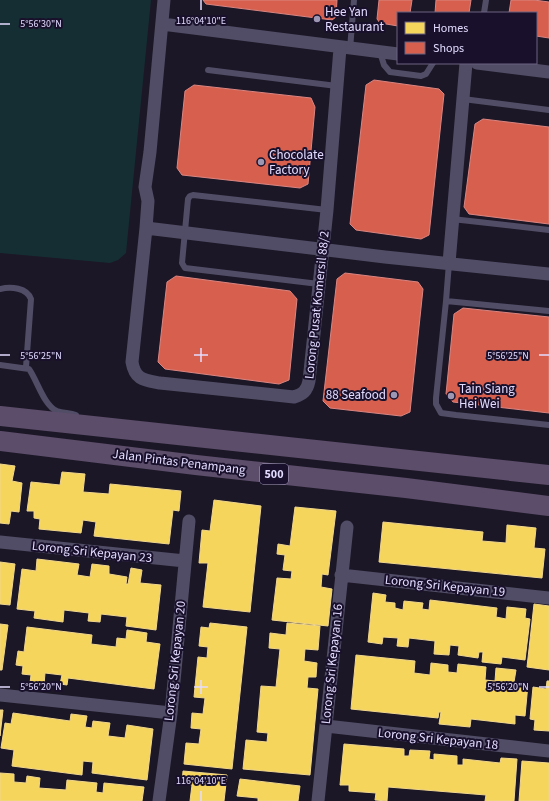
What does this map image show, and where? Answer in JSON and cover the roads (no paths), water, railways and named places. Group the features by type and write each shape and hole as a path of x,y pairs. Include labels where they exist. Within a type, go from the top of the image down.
{"main road":[{"name":"Jalan Pintas Penampang","path":"0,416 104,424 549,475"},
{"name":"Jalan Pintas Penampang","path":"0,441 549,506"}],"street":[{"path":"164,0 145,187 148,201 146,228 323,250 549,274"},
{"path":"162,24 397,54"},
{"name":"Lorong Pusat Komersil 88/2","path":"146,228 132,362 133,370 142,379 149,381 294,397 302,394 307,389 309,381 327,210 337,86 345,48"},
{"path":"449,263 466,64"},
{"path":"488,64 549,72"},
{"name":"Lorong Sri Kepayan 20","path":"160,801 171,713 189,521"},
{"name":"Lorong Sri Kepayan 16","path":"318,801 347,527"},
{"name":"Lorong Sri Kepayan 23","path":"0,542 185,561"},
{"name":"Lorong Sri Kepayan 19","path":"341,575 549,598"},
{"path":"0,695 171,713"},
{"name":"Lorong Sri Kepayan 18","path":"326,726 549,751"}],"lane":[{"path":"345,48 354,0"},
{"path":"484,12 486,0"},
{"path":"380,52 384,65 390,72 421,76 426,74 432,64"},
{"path":"208,70 337,86"},
{"path":"463,99 549,110"},
{"path":"319,284 184,268 182,263 188,199 193,195 327,210"},
{"path":"452,219 549,230"},
{"path":"449,263 436,404 441,413 456,416 549,425"},
{"path":"0,289 24,290 30,295 31,300 26,367"},
{"path":"446,301 549,311"},
{"path":"0,365 26,367 32,372 48,403 53,408 57,411 83,416"}],"place":[{"name":"Hee Yan Restaurant","path":"317,19"},
{"name":"Chocolate Factory","path":"261,162"},
{"name":"88 Seafood","path":"394,395"},
{"name":"Tain Siang Hei Wei","path":"451,396"}]}
